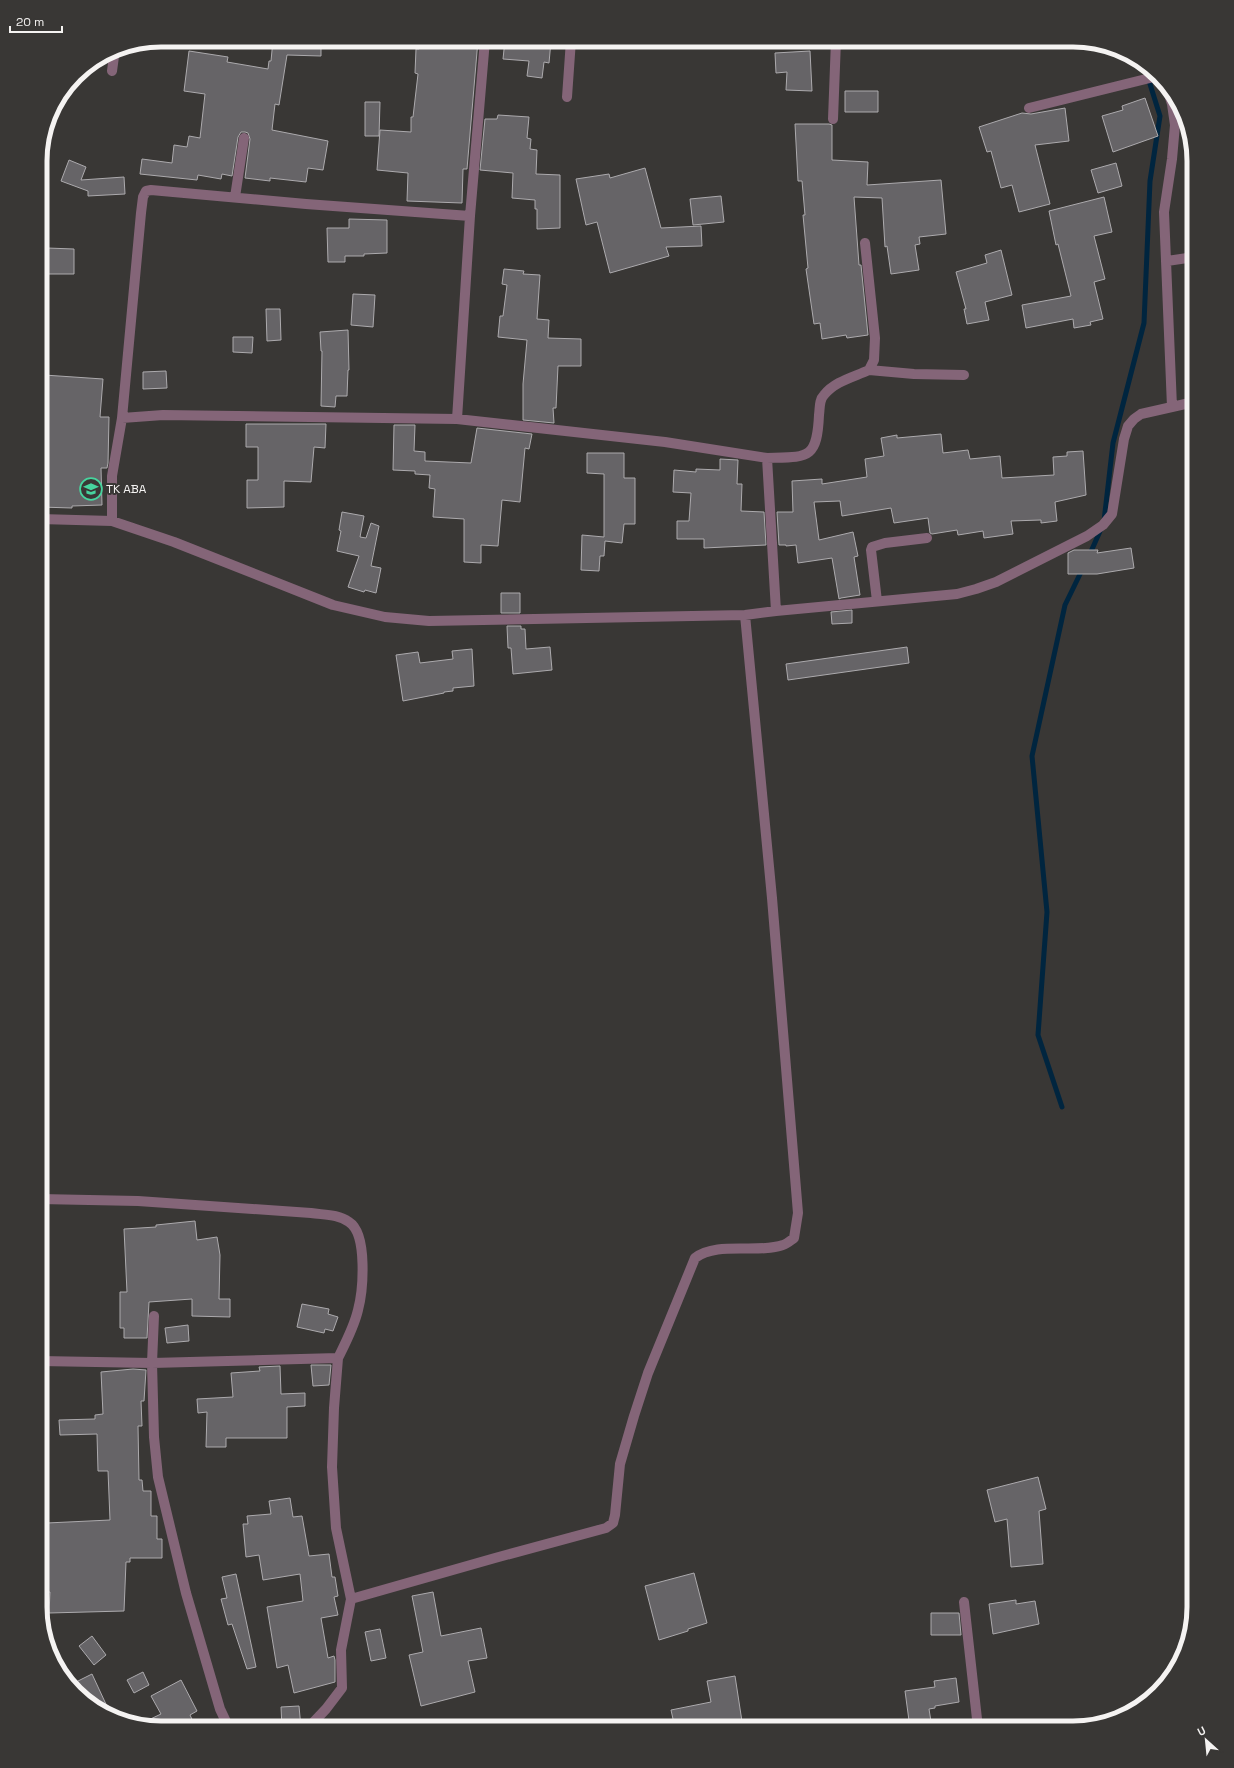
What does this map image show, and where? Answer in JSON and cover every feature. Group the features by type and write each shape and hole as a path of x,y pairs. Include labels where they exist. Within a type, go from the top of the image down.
{"street":[{"path":"457,419 470,216 484,47"},
{"path":"567,97 571,47"},
{"path":"833,120 836,47"},
{"path":"112,71 114,57"},
{"path":"1029,108 1150,77"},
{"path":"1172,104 1175,125 1164,212 1172,408"},
{"path":"235,197 244,138"},
{"path":"112,520 112,476 122,418 141,213 143,197 146,191 151,190 306,204 470,216"},
{"path":"865,243 875,338 874,360 869,370"},
{"path":"1167,261 1187,258"},
{"path":"122,418 163,415 457,419 666,442 767,458 803,456 812,451 816,445 818,437 820,404 822,396 828,389 869,370 929,375 964,375"},
{"path":"47,519 112,520 174,542 333,605 385,617 429,621 745,615 957,594 996,582 1087,536 1103,525 1112,514 1124,439 1128,426 1140,414 1187,404"},
{"path":"767,458 776,611"},
{"path":"878,601 871,550 872,547 884,542 926,538"},
{"path":"351,1599 606,1528 613,1523 620,1464 636,1409 648,1373 695,1258 702,1253 720,1250 765,1248 784,1245 794,1238 798,1213 772,898 745,615"},
{"path":"47,1198 138,1202 311,1213 336,1216 350,1222 356,1229 360,1239 361,1285 356,1315 338,1358 334,1408 332,1467 336,1528 351,1599 341,1650 342,1688 315,1721"},
{"path":"154,1316 152,1363 154,1437 158,1477 186,1593 220,1708 226,1721"},
{"path":"47,1361 152,1363 338,1358"},
{"path":"964,1602 977,1721"}],"building":[{"path":"272,47 321,47 321,56 287,55 279,105 275,104 272,130 328,141 323,170 308,168 306,182 270,178 270,181 245,178 250,139 248,133 241,132 238,137 232,176 222,174 221,179 198,175 197,180 140,174 142,159 172,163 174,145 187,147 189,136 200,138 205,94 184,91 189,51 228,57 227,62 268,69 269,61 271,61"},
{"path":"419,47 477,47 467,169 463,169 462,203 407,201 408,173 377,170 380,130 411,132 411,117 413,117 418,74 415,73 416,49 419,49"},
{"path":"504,47 550,47 549,63 544,62 542,78 527,76 529,61 503,59"},
{"path":"810,51 812,91 786,90 787,72 776,73 775,53"},
{"path":"845,91 878,91 878,112 845,112"},
{"path":"1145,98 1158,136 1113,152 1102,116 1123,110 1122,106"},
{"path":"365,102 380,102 379,136 365,136"},
{"path":"1065,108 1069,141 1035,145 1050,204 1019,212 1012,185 1001,188 991,151 987,152 979,127 1022,113 1031,114"},
{"path":"498,115 529,117 527,138 531,139 530,149 537,150 536,174 560,175 560,228 537,229 537,209 535,209 535,200 512,198 513,173 480,170 485,119 497,119"},
{"path":"795,124 832,125 832,160 868,162 867,185 941,180 946,234 919,237 920,244 915,245 919,270 891,274 887,246 885,247 882,198 854,197 859,265 861,265 868,335 847,338 846,335 822,339 820,323 814,324 806,269 808,268 803,215 805,215 802,181 798,181"},
{"path":"69,160 86,167 81,180 124,177 125,194 88,196 88,191 61,181"},
{"path":"1116,163 1122,186 1098,193 1091,170"},
{"path":"645,168 661,228 701,226 702,246 666,247 669,256 610,273 597,222 586,225 576,179 609,174 610,178"},
{"path":"721,196 724,222 693,225 690,199"},
{"path":"1104,197 1112,232 1094,236 1105,279 1094,282 1103,319 1090,322 1091,325 1074,328 1073,319 1026,328 1022,305 1071,296 1058,244 1056,245 1049,211"},
{"path":"349,219 387,220 387,253 364,254 364,256 345,256 345,262 328,262 327,228 349,228"},
{"path":"47,248 74,249 74,274 47,274"},
{"path":"1001,250 1012,295 985,302 989,320 967,324 964,309 966,309 956,272 987,263 985,255"},
{"path":"504,269 524,271 523,274 540,275 537,319 549,320 548,338 581,339 581,366 558,366 556,408 553,408 554,423 523,420 523,384 527,340 498,337 500,316 503,316 507,285 502,284"},
{"path":"353,294 375,295 373,327 351,325"},
{"path":"266,309 280,309 281,340 267,341"},
{"path":"348,330 349,370 347,396 336,396 335,407 321,406 322,351 320,332"},
{"path":"233,337 253,337 252,353 233,352"},
{"path":"166,371 167,388 143,389 143,372"},
{"path":"47,375 103,379 100,417 109,417 108,463 107,468 101,468 102,505 72,506 72,508 47,507"},
{"path":"246,424 326,424 325,448 314,447 311,482 284,481 284,507 247,508 247,480 258,480 258,447 246,447"},
{"path":"394,425 415,425 414,451 425,452 425,461 471,463 477,428 532,434 529,449 525,448 520,502 502,500 498,546 481,545 481,563 464,562 464,519 433,517 435,489 429,488 430,475 415,474 415,471 393,470"},
{"path":"941,434 943,453 968,450 970,459 1000,456 1002,478 1054,475 1053,457 1067,456 1067,452 1083,451 1086,495 1055,502 1057,521 1041,523 1041,520 1011,521 1013,534 984,538 983,531 958,535 957,530 932,534 930,533 928,518 894,523 891,508 842,516 840,501 814,502 819,540 853,532 858,556 854,557 860,595 839,599 832,558 798,563 796,545 779,545 777,512 793,512 792,481 822,479 822,484 867,477 865,459 884,456 881,438 897,435 897,438"},
{"path":"587,453 624,453 624,478 635,478 635,524 624,524 622,543 605,541 604,556 600,556 599,571 581,570 582,535 604,537 604,474 587,473"},
{"path":"720,459 738,460 737,484 742,484 741,511 764,512 766,545 704,548 704,539 677,539 677,521 689,521 691,493 673,492 674,470 696,472 696,469 720,470"},
{"path":"342,512 364,516 360,537 366,538 371,523 379,526 371,566 381,568 376,593 365,590 364,592 348,587 359,556 337,551 341,531 339,530"},
{"path":"1131,548 1134,568 1097,574 1068,574 1068,553 1074,550 1098,550 1097,553"},
{"path":"501,593 520,593 520,613 501,613"},
{"path":"852,610 852,623 832,624 831,612"},
{"path":"507,626 521,626 521,629 525,629 526,649 550,647 552,670 513,674 511,648 508,648"},
{"path":"907,647 909,663 788,680 786,664"},
{"path":"472,649 474,686 453,688 453,691 403,701 396,655 418,652 420,663 453,659 452,651"},
{"path":"195,1221 197,1240 217,1237 220,1255 219,1299 230,1299 230,1317 192,1316 192,1299 149,1302 147,1338 124,1338 124,1328 120,1328 120,1292 127,1292 124,1229 156,1227 156,1225"},
{"path":"302,1304 329,1309 328,1314 338,1317 333,1331 325,1329 324,1333 297,1327"},
{"path":"188,1325 189,1341 167,1343 165,1328"},
{"path":"311,1365 331,1365 329,1385 313,1386"},
{"path":"280,1366 281,1394 305,1393 305,1406 287,1407 287,1438 226,1438 226,1447 206,1447 207,1412 198,1413 197,1399 233,1397 231,1373 260,1371 259,1367"},
{"path":"133,1369 146,1370 144,1401 141,1401 142,1426 138,1426 139,1480 142,1480 143,1491 151,1491 151,1516 157,1516 157,1539 162,1539 162,1558 130,1558 130,1562 126,1562 124,1611 49,1613 50,1592 47,1592 47,1523 110,1520 108,1471 98,1471 97,1434 60,1435 59,1420 95,1419 95,1415 103,1414 101,1372"},
{"path":"1038,1477 1046,1509 1039,1511 1043,1564 1011,1567 1007,1519 995,1522 987,1490"},
{"path":"290,1498 293,1517 302,1516 309,1556 329,1554 332,1577 335,1577 338,1596 334,1597 338,1615 321,1618 328,1658 334,1656 335,1660 335,1682 294,1693 288,1665 277,1668 267,1607 303,1601 300,1574 263,1580 259,1555 246,1557 243,1524 248,1524 247,1516 271,1514 269,1501"},
{"path":"694,1573 707,1623 659,1640 645,1586"},
{"path":"236,1574 256,1667 247,1669 232,1624 228,1625 221,1599 227,1598 222,1577"},
{"path":"433,1592 441,1636 481,1628 487,1658 468,1661 475,1692 421,1706 409,1655 423,1652 412,1596"},
{"path":"1016,1600 1016,1604 1035,1601 1039,1624 993,1634 989,1604"},
{"path":"931,1613 959,1613 961,1635 931,1635"},
{"path":"380,1629 386,1658 371,1661 365,1632"},
{"path":"92,1636 106,1655 94,1665 79,1646"},
{"path":"143,1672 149,1685 134,1693 127,1680"},
{"path":"92,1674 107,1707 98,1702 80,1688 76,1682"},
{"path":"735,1676 742,1721 673,1721 671,1710 711,1702 707,1681"},
{"path":"956,1678 959,1702 935,1706 935,1708 929,1709 931,1721 909,1721 905,1691 935,1687 934,1681"},
{"path":"181,1680 197,1711 190,1715 193,1721 148,1720 161,1714 151,1696"},
{"path":"299,1706 300,1721 282,1721 281,1707"}],"waterway":[{"path":"1104,521 1113,443 1144,323 1150,181 1160,116 1147,75"},
{"path":"1089,556 1101,529"},
{"path":"1062,1107 1038,1035 1047,912 1032,756 1065,605 1083,568"}],"place":[{"name":"TK ABA","path":"91,489"}]}
